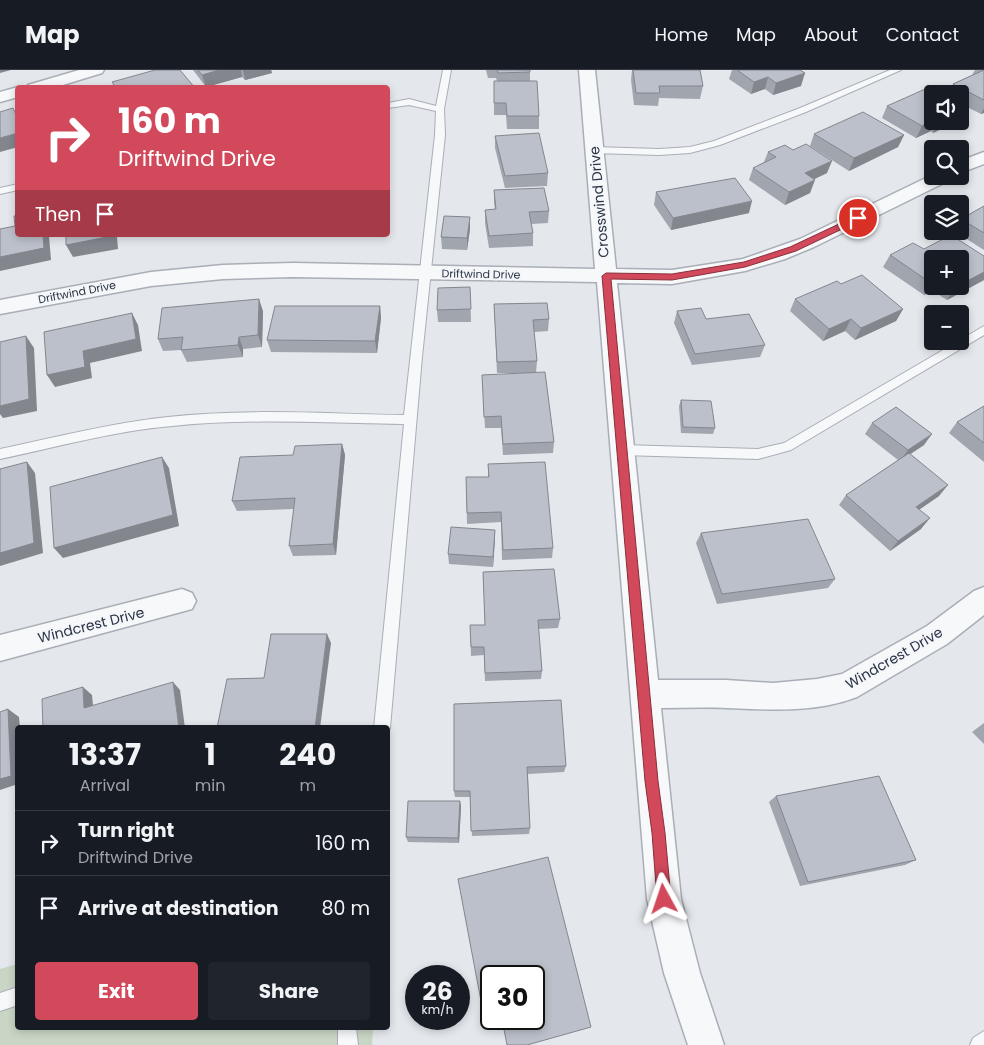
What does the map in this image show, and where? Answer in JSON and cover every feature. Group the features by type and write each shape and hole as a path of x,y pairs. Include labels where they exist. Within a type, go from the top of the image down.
{"street":[{"path":"44,85 96,70"},
{"name":"Crosswind Drive","path":"587,70 664,899 682,973 706,1045"},
{"path":"0,97 15,93"},
{"path":"969,164 984,157"},
{"name":"Driftwind Drive","path":"0,307 151,279 222,272 293,270 672,277 745,265 778,255 925,185"},
{"name":"Windcrest Drive","path":"645,694 726,694 774,697 816,693 847,687 937,635 984,599"},
{"name":"Windcrest Drive","path":"0,648 182,601"}],"lane":[{"path":"382,725 424,272 440,135 440,109 447,70"},
{"path":"594,150 660,152 690,150 717,143 897,70"},
{"path":"390,105 410,102 440,109"},
{"path":"0,191 15,188"},
{"path":"622,450 758,454 787,447 984,330"},
{"path":"0,454 136,425 193,419 253,417 410,420"},
{"path":"0,1002 15,997"},
{"path":"347,1030 348,1045"},
{"path":"980,1045 984,1041"}],"green space":[{"path":"15,965 15,1030 373,1030 372,1045 0,1045 0,969"}],"building":[{"path":"155,70 180,70 192,85 114,85 112,82"},
{"path":"198,70 219,70 202,75"},
{"path":"497,70 530,70 530,72 498,73"},
{"path":"633,70 700,70 703,86 659,86 660,93 636,93"},
{"path":"737,70 800,70 805,73 776,83 768,77 754,82"},
{"path":"984,70 984,100 969,92 969,85 953,84"},
{"path":"494,81 537,81 539,116 507,116 506,103 494,103"},
{"path":"924,90 924,125 922,126 887,106"},
{"path":"13,108 15,112 15,134 0,138 0,112"},
{"path":"863,112 904,135 854,158 814,134"},
{"path":"539,133 548,173 505,176 495,136"},
{"path":"806,144 832,161 805,173 815,180 789,192 753,168 776,157 768,152 785,145 793,150"},
{"path":"735,178 752,201 673,218 656,192"},
{"path":"544,188 549,211 529,212 533,233 489,236 485,210 496,209 494,190"},
{"path":"984,206 984,233 969,224 969,214"},
{"path":"444,216 470,217 467,238 441,237"},
{"path":"15,226 15,237 43,237 44,248 0,257 0,229"},
{"path":"66,237 107,237 66,245"},
{"path":"941,240 959,240 984,256 984,272 969,280 969,250 924,250 924,278 890,255 913,243 924,249"},
{"path":"862,275 903,309 861,328 851,319 829,329 795,299 837,281 841,284"},
{"path":"470,287 471,309 437,310 438,288"},
{"path":"259,299 258,335 239,337 238,345 181,350 183,337 158,339 162,308"},
{"path":"547,303 549,319 533,320 537,361 497,362 494,304"},
{"path":"275,306 380,306 375,341 267,340"},
{"path":"701,308 706,319 749,314 765,345 695,354 677,311"},
{"path":"132,313 136,339 83,351 85,367 47,375 44,332"},
{"path":"26,336 29,399 0,406 0,342"},
{"path":"545,372 554,442 503,444 501,416 484,417 482,375"},
{"path":"681,400 711,401 715,428 683,427"},
{"path":"984,406 984,443 957,422"},
{"path":"896,407 932,434 908,450 872,423"},
{"path":"342,444 333,544 289,546 295,498 232,501 240,457 293,455 295,446"},
{"path":"909,453 948,485 916,507 930,518 898,541 846,495"},
{"path":"162,457 173,515 54,548 50,487"},
{"path":"27,462 34,543 0,553 0,469"},
{"path":"545,462 553,548 503,550 501,512 467,513 466,477 489,477 488,464"},
{"path":"808,519 835,579 722,594 701,533"},
{"path":"451,527 495,530 493,557 448,554"},
{"path":"554,569 560,619 538,620 542,671 485,673 484,647 471,647 470,625 485,625 483,572"},
{"path":"271,634 327,634 315,725 218,725 227,679 264,678"},
{"path":"173,682 179,725 43,725 42,699 83,687 84,708"},
{"path":"561,700 566,766 527,767 530,828 471,831 470,791 454,791 454,704"},
{"path":"8,709 11,776 0,779 0,712"},
{"path":"879,776 916,860 808,882 776,796"},
{"path":"408,801 460,801 458,838 406,837"},
{"path":"548,857 591,1027 527,1045 507,1045 504,1030 545,1030 545,965 480,965 480,996 458,879"}],"route":[{"path":"664,899 606,276 672,277 745,265 793,249 858,218"}]}
